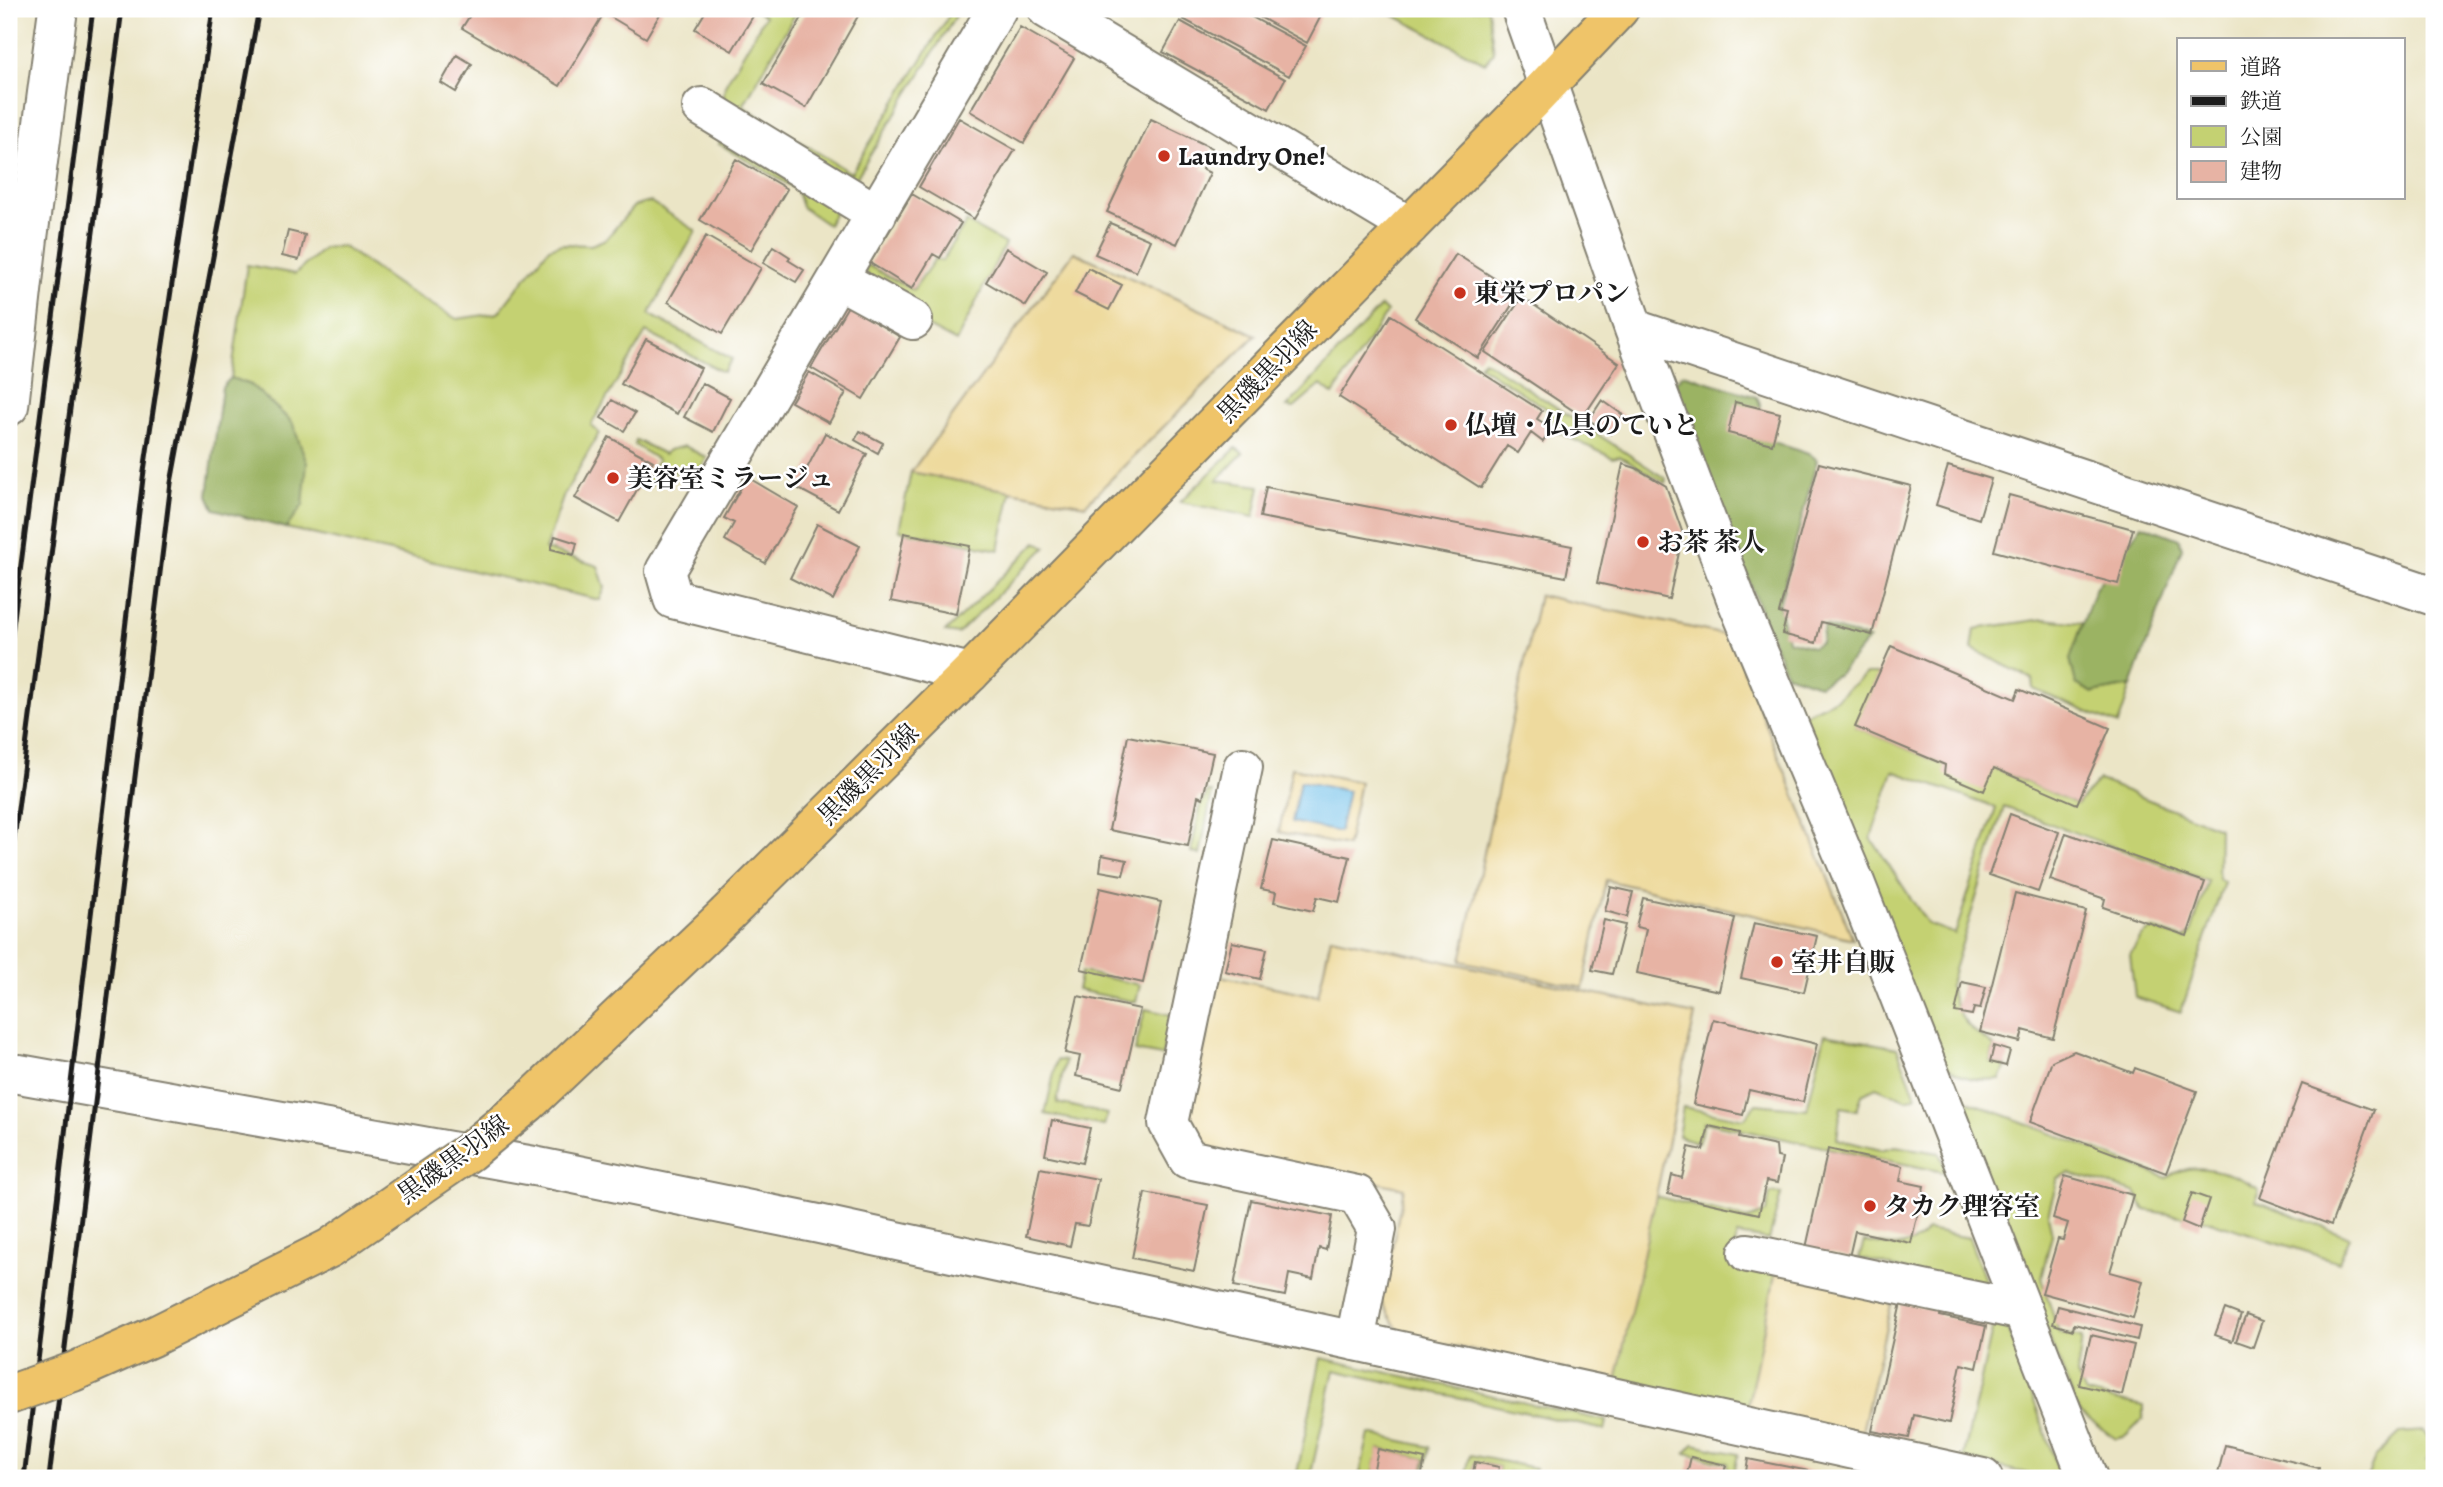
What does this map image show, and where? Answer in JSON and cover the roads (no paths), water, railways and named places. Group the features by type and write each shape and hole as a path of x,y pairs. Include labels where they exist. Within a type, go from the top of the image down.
{"main road":[{"name":"黒磯黒羽線","path":"9,1395 73,1372 152,1337 331,1248 469,1152 528,1103 727,914 970,673 1619,9"}],"street":[{"path":"9,406 27,238 58,9"},
{"path":"970,673 673,599 665,571 997,9"},
{"path":"1047,9 1409,226"},
{"path":"1521,9 1634,329 1737,601 1854,880 2088,1478"},
{"path":"702,107 877,214"},
{"path":"838,279 913,320"},
{"path":"1634,329 2434,596"},
{"path":"1243,767 1168,1123 1188,1158 1357,1195 1377,1229 1355,1341"},
{"path":"19,1074 534,1166 818,1224 1355,1341 1859,1465 1983,1478"},
{"path":"1748,1253 2023,1311"}],"water":[{"path":"1300,781 1348,791 1339,832 1292,822"}],"railway":[{"path":"9,657 93,9"},
{"path":"9,878 122,9"},
{"path":"24,1478 143,478 213,9"},
{"path":"49,1478 171,483 259,9"}],"place":[{"name":"Laundry One!","path":"1164,156"},
{"name":"東栄プロパン","path":"1460,293"},
{"name":"仏壇・仏具のていと","path":"1451,425"},
{"name":"美容室ミラージュ","path":"613,478"},
{"name":"お茶 茶人","path":"1643,542"},
{"name":"室井自販","path":"1777,962"},
{"name":"タカク理容室","path":"1870,1206"}]}
